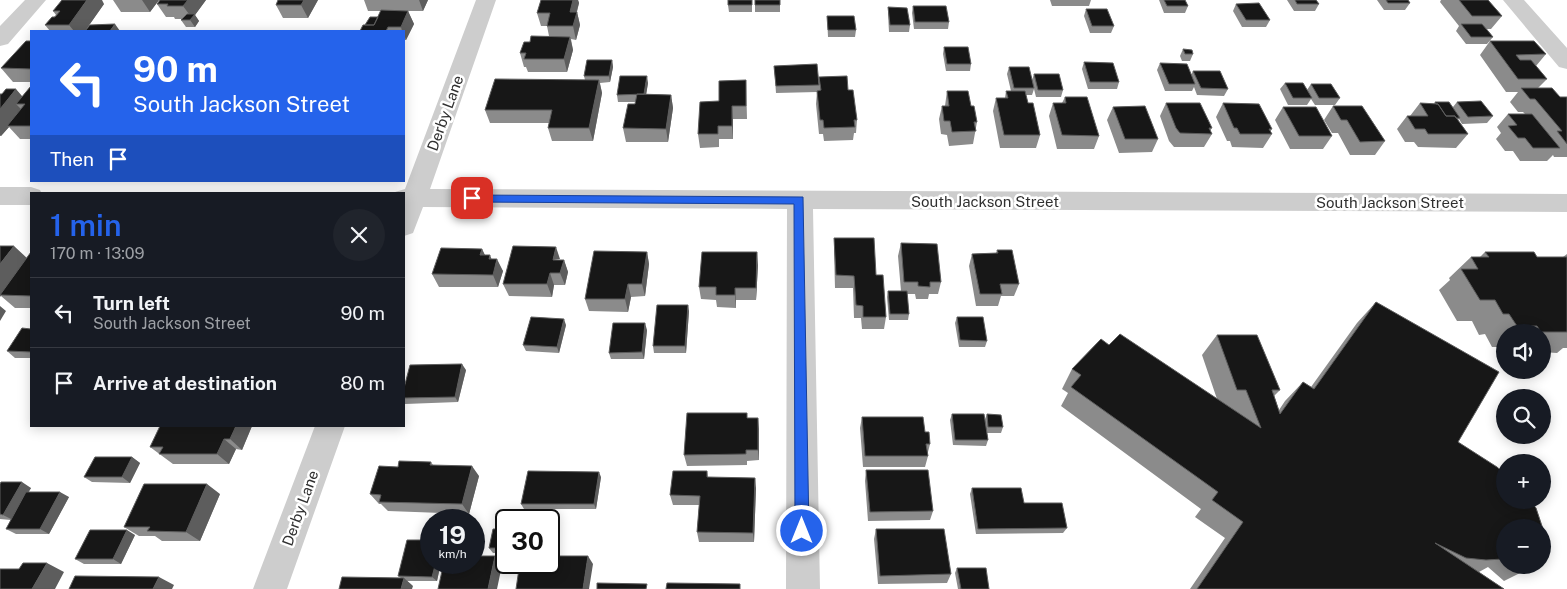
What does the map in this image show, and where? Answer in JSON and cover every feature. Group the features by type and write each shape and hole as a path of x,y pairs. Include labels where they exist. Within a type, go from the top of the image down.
{"street":[{"path":"0,39 36,0"},
{"name":"Derby Lane","path":"405,220 409,198 486,0"},
{"path":"1513,0 1567,62"},
{"path":"0,196 30,196"},
{"name":"South Jackson Street","path":"409,198 1567,203"},
{"path":"800,200 803,589"},
{"name":"Derby Lane","path":"270,589 330,427"}],"building":[{"path":"62,0 87,0 69,25 45,25 60,11 53,11"},
{"path":"160,0 188,0 183,6 167,6 168,4 157,4"},
{"path":"278,0 304,0 301,5 276,5"},
{"path":"541,0 573,0 570,12 577,12 573,26 547,26 550,13 537,13"},
{"path":"728,0 752,0 752,5 728,5"},
{"path":"755,0 780,0 780,5 755,5"},
{"path":"1164,0 1185,0 1188,6 1167,6"},
{"path":"1295,0 1316,0 1319,4 1297,4"},
{"path":"1386,0 1408,0 1410,3 1388,3"},
{"path":"1459,0 1488,0 1502,16 1472,16"},
{"path":"1259,3 1270,20 1246,20 1236,4"},
{"path":"913,6 946,6 949,22 915,22"},
{"path":"888,7 907,8 910,25 890,25"},
{"path":"1086,9 1107,9 1114,26 1092,26"},
{"path":"381,10 408,11 401,27 388,27 386,30 360,30 363,25 374,25"},
{"path":"187,14 195,14 190,20 181,20"},
{"path":"827,16 854,16 856,30 828,30"},
{"path":"370,17 378,17 374,25 365,25"},
{"path":"115,24 111,30 86,30 90,25"},
{"path":"1461,24 1482,24 1493,37 1471,37"},
{"path":"531,36 570,37 564,59 524,59 526,53 520,53 524,42 530,42"},
{"path":"26,41 30,41 30,69 1,68"},
{"path":"1490,41 1534,41 1546,54 1516,55 1520,60 1531,60 1547,79 1518,79"},
{"path":"944,47 968,47 971,64 947,64"},
{"path":"1183,49 1192,50 1193,54 1185,54"},
{"path":"587,60 612,60 609,76 584,76"},
{"path":"1084,62 1113,63 1119,82 1090,82"},
{"path":"1160,63 1187,64 1195,84 1169,84"},
{"path":"817,64 819,85 776,86 774,66"},
{"path":"1009,67 1029,67 1034,88 1014,88"},
{"path":"1193,71 1220,71 1228,89 1201,88"},
{"path":"1034,74 1059,74 1063,90 1038,90"},
{"path":"620,76 647,76 644,94 617,95"},
{"path":"847,76 848,90 853,90 857,120 854,120 855,127 824,128 823,120 820,120 817,91 821,90 819,77"},
{"path":"495,79 599,80 589,128 548,128 552,110 485,110"},
{"path":"746,80 746,106 732,106 732,126 718,126 718,134 698,134 700,102 719,101 719,81"},
{"path":"1285,83 1303,83 1312,98 1293,98"},
{"path":"1311,84 1331,84 1340,98 1319,98"},
{"path":"30,87 30,126 7,126 25,104 16,104"},
{"path":"1521,88 1552,88 1560,97 1567,97 1567,144 1557,131 1562,131 1535,99 1530,99"},
{"path":"6,89 16,89 0,109 0,94"},
{"path":"947,91 968,91 971,106 974,106 977,122 974,122 976,131 952,132 950,121 944,121 942,106 949,106"},
{"path":"1006,91 1025,91 1028,103 1033,103 1040,135 1004,135 996,98 1008,98"},
{"path":"637,94 671,95 666,129 623,128 628,104 635,104"},
{"path":"1065,97 1087,97 1099,136 1062,135 1053,103 1066,103"},
{"path":"1481,101 1493,116 1468,117 1457,102"},
{"path":"1435,102 1449,102 1460,118 1446,116"},
{"path":"1166,103 1200,103 1212,128 1209,128 1212,134 1180,133 1176,128"},
{"path":"1223,103 1259,104 1272,129 1269,129 1272,134 1240,134 1237,128 1234,128"},
{"path":"1420,103 1438,104 1446,116 1455,116 1468,134 1428,134 1425,129 1415,129 1407,116 1428,116"},
{"path":"1145,106 1158,139 1125,139 1113,107"},
{"path":"1333,106 1362,106 1385,141 1360,142 1347,120 1341,120"},
{"path":"1283,107 1316,107 1332,136 1299,136"},
{"path":"1508,114 1532,114 1560,148 1533,148 1525,138 1518,138 1508,126 1517,125"},
{"path":"834,238 874,238 876,275 883,275 886,317 863,317 863,306 856,305 854,276 836,275"},
{"path":"901,243 937,244 941,282 930,282 930,287 918,286 918,282 904,282"},
{"path":"0,246 14,246 0,264"},
{"path":"513,246 556,247 553,260 564,260 560,273 550,273 547,284 503,284"},
{"path":"441,248 482,249 480,255 490,255 489,259 497,259 493,275 432,274"},
{"path":"997,250 1012,250 1019,284 1000,284 1002,294 980,294 972,254 998,253"},
{"path":"594,251 647,252 642,284 628,284 625,299 585,299"},
{"path":"702,252 757,252 756,288 735,288 735,295 716,295 716,287 699,287"},
{"path":"1485,252 1534,252 1537,257 1567,257 1567,332 1551,332 1551,324 1516,324 1509,314 1503,314 1495,300 1480,300 1461,269 1478,269 1471,257 1489,257"},
{"path":"30,253 30,296 0,295"},
{"path":"888,291 907,291 909,314 890,314"},
{"path":"1376,302 1496,370 1496,377 1458,442 1496,466 1496,509 1536,509 1540,519 1496,519 1496,559 1466,558 1435,543 1504,589 1197,589 1243,522 1212,500 1218,492 1071,387 1081,375 1072,369 1101,339 1109,345 1120,334 1261,428 1246,390 1237,390 1217,335 1257,335 1280,390 1272,390 1280,414 1303,382 1314,389"},
{"path":"657,305 688,305 685,346 653,346"},
{"path":"531,317 564,319 557,347 523,345"},
{"path":"957,317 983,317 987,341 960,340"},
{"path":"613,323 645,323 642,352 609,353"},
{"path":"22,328 30,329 30,352 7,351"},
{"path":"462,364 455,397 405,398 405,384 410,365"},
{"path":"687,413 747,413 747,418 758,418 758,450 746,450 746,454 684,455"},
{"path":"952,414 984,414 988,440 955,440"},
{"path":"987,414 1001,415 1003,427 988,427"},
{"path":"862,417 923,417 925,432 929,432 930,444 926,444 928,456 865,456"},
{"path":"160,427 236,427 230,439 224,439 217,454 159,454 163,447 150,447"},
{"path":"95,457 132,457 122,477 84,477"},
{"path":"399,461 431,462 430,465 472,466 462,504 379,502 381,495 370,494 379,466 398,467"},
{"path":"866,470 928,470 933,511 870,512"},
{"path":"528,471 599,472 594,504 521,504"},
{"path":"673,471 707,471 707,477 755,478 753,533 697,532 700,496 670,495"},
{"path":"1,482 22,482 3,515 0,514"},
{"path":"144,484 207,484 186,532 147,531 150,527 124,527"},
{"path":"972,488 1021,488 1024,503 1062,503 1067,528 978,529"},
{"path":"26,492 60,492 40,529 6,529"},
{"path":"493,529 495,529 495,548 489,548"},
{"path":"876,529 944,529 951,574 880,576"},
{"path":"90,530 127,530 113,559 75,559"},
{"path":"407,540 420,540 420,574 433,574 432,577 398,576"},
{"path":"485,556 495,556 488,589 438,589 441,574 485,574"},
{"path":"560,556 588,556 583,589 516,589 518,574 560,574"},
{"path":"23,563 47,563 32,589 0,589 0,569 19,569"},
{"path":"957,568 986,568 989,589 961,589"},
{"path":"75,576 159,577 153,589 69,589"},
{"path":"342,577 404,578 401,589 339,589"},
{"path":"597,583 647,584 646,589 597,589"},
{"path":"667,583 740,584 740,589 666,589"}],"route":[{"path":"472,198 800,200 802,531"}]}
